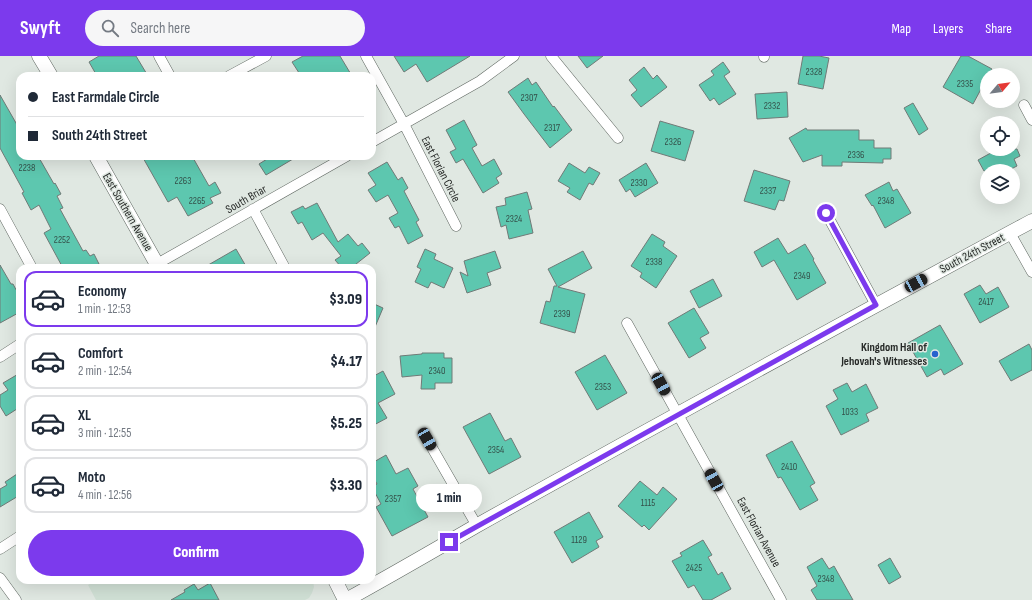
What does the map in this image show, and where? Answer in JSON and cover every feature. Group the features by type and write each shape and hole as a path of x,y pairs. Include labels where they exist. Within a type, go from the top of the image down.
{"street":[{"path":"39,56 49,72"},
{"path":"159,56 168,72"},
{"path":"236,72 266,56"},
{"path":"366,56 375,72"},
{"path":"376,140 480,81 514,56"},
{"path":"551,56 618,138"},
{"path":"376,74 404,124"},
{"path":"1024,105 1032,120"},
{"name":"East Florian Circle","path":"404,124 456,226"},
{"name":"East Southern Avenue","path":"98,160 157,264"},
{"name":"South Briar","path":"161,264 253,209 340,160"},
{"path":"0,209 30,264"},
{"path":"253,209 283,264"},
{"path":"826,213 876,305"},
{"name":"South 24th Street","path":"376,583 678,414 1032,221"},
{"path":"1010,233 1032,272"},
{"path":"627,323 678,414"},
{"path":"0,357 16,347"},
{"name":"East Florian Avenue","path":"678,414 781,600"},
{"path":"427,439 477,526"},
{"path":"0,549 16,539"},
{"path":"0,578 16,600"},
{"path":"336,584 346,600"},
{"name":"South 24th Street","path":"346,600 374,584"}],"shaded area":[{"path":"314,584 314,587 309,598 305,600 96,600 88,585"}],"building":[{"path":"99,56 136,56 146,72 95,72 89,62"},
{"path":"303,56 340,56 350,72 298,72 292,62"},
{"path":"394,56 470,56 427,82 416,64 404,72"},
{"path":"578,56 603,56 587,68"},
{"path":"803,56 819,56 829,58 823,89 798,84"},
{"path":"961,56 968,56 990,68 980,68 980,91 973,104 943,87"},
{"path":"723,62 730,72 724,76 736,94 719,105 714,98 710,101 699,85 714,75 711,71"},
{"path":"644,67 653,79 657,75 667,87 641,107 631,95 637,90 629,80"},
{"path":"528,78 532,85 536,82 553,107 554,106 572,130 550,148 508,92"},
{"path":"787,92 788,117 757,119 755,94"},
{"path":"0,95 16,123 16,160 40,160 61,194 57,196 63,208 60,209 83,251 86,250 90,256 94,254 99,264 61,264 44,233 51,229 39,205 31,210 22,193 24,192 0,148"},
{"path":"913,103 928,129 919,135 904,108"},
{"path":"464,120 477,145 472,148 482,166 494,159 502,174 496,178 499,183 483,193 463,159 456,163 450,152 456,149 446,130"},
{"path":"660,121 694,131 685,161 651,151"},
{"path":"806,128 807,130 859,130 859,140 874,140 874,148 891,148 891,159 883,159 883,163 842,162 842,166 822,166 822,155 803,162 789,138"},
{"path":"985,156 1020,156 1014,159 1016,164 980,164 978,160"},
{"path":"144,160 194,160 209,186 215,182 221,193 210,198 213,203 188,216 177,197 168,202"},
{"path":"266,160 291,160 266,175 259,164"},
{"path":"387,162 398,180 402,177 408,188 404,191 419,220 416,222 423,236 408,244 399,226 395,228 389,218 398,213 388,195 376,202 368,190 376,185 368,173"},
{"path":"569,163 585,173 589,167 600,173 593,185 589,183 580,200 567,192 570,188 558,181"},
{"path":"646,163 658,183 635,197 630,189 626,192 619,180"},
{"path":"754,170 790,181 784,201 779,200 775,210 744,201"},
{"path":"889,182 893,191 897,189 911,213 885,228 873,205 872,206 865,195"},
{"path":"527,192 532,209 528,210 533,233 509,239 506,225 501,227 496,207 506,205 505,198"},
{"path":"317,203 338,242 348,234 358,246 362,243 370,253 356,264 338,264 335,260 341,256 323,233 312,240 302,222 298,224 291,212 303,206 305,209"},
{"path":"652,234 665,242 663,246 677,256 656,288 640,277 642,273 631,266"},
{"path":"778,238 788,254 805,244 826,283 797,300 774,260 762,267 754,252"},
{"path":"236,249 245,264 210,264"},
{"path":"425,249 436,254 434,259 453,268 444,288 431,282 428,288 415,282 421,269 417,267"},
{"path":"495,251 501,268 487,273 491,285 467,293 460,272 468,276 464,261"},
{"path":"583,251 592,268 558,287 585,294 575,333 540,323 546,301 550,302 554,286 557,286 548,269"},
{"path":"0,265 16,290 16,314 0,323"},
{"path":"713,279 722,296 699,308 690,291"},
{"path":"980,285 986,294 998,287 1009,307 980,323 964,294"},
{"path":"376,305 383,308 376,325"},
{"path":"694,308 709,333 700,338 706,348 689,358 668,323"},
{"name":"Kingdom Hall of Jehovah's Witnesses","path":"940,325 963,364 944,375 941,369 927,377 908,343"},
{"path":"1029,344 1032,350 1032,370 1011,381 999,361"},
{"path":"422,353 444,353 444,358 452,358 452,383 435,383 435,389 421,389 422,375 402,377 400,356"},
{"path":"605,355 627,393 597,410 575,372"},
{"path":"383,371 395,394 378,403 387,418 376,424 376,375"},
{"path":"16,375 16,410 6,416 0,406 0,395 8,390 3,383"},
{"path":"847,383 852,392 866,384 878,408 866,414 869,421 841,435 826,406 838,399 833,390"},
{"path":"490,413 505,441 511,438 521,457 489,474 463,427"},
{"path":"792,441 815,483 810,486 818,500 800,510 781,477 778,478 766,455"},
{"path":"386,455 396,474 408,468 418,486 413,489 428,517 392,536 376,507 381,504 376,495 376,461"},
{"path":"16,475 16,497 0,507 0,489 7,485 5,482"},
{"path":"640,481 657,495 663,487 677,499 649,530 644,525 642,527 618,506"},
{"path":"589,512 603,537 596,541 599,547 572,563 554,532"},
{"path":"703,540 712,555 708,557 718,575 722,572 731,589 711,600 703,600 694,585 688,588 672,561 682,556 680,553"},
{"path":"822,558 829,569 834,566 853,600 817,600 811,590 817,586 807,567"},
{"path":"890,558 901,577 889,584 878,565"},
{"path":"194,584 198,590 211,584 219,600 171,600 185,592 184,590"}],"place":[{"name":"Kingdom Hall of Jehovah's Witnesses","path":"935,354"}],"route":[{"path":"449,542 876,305 826,213"}]}
